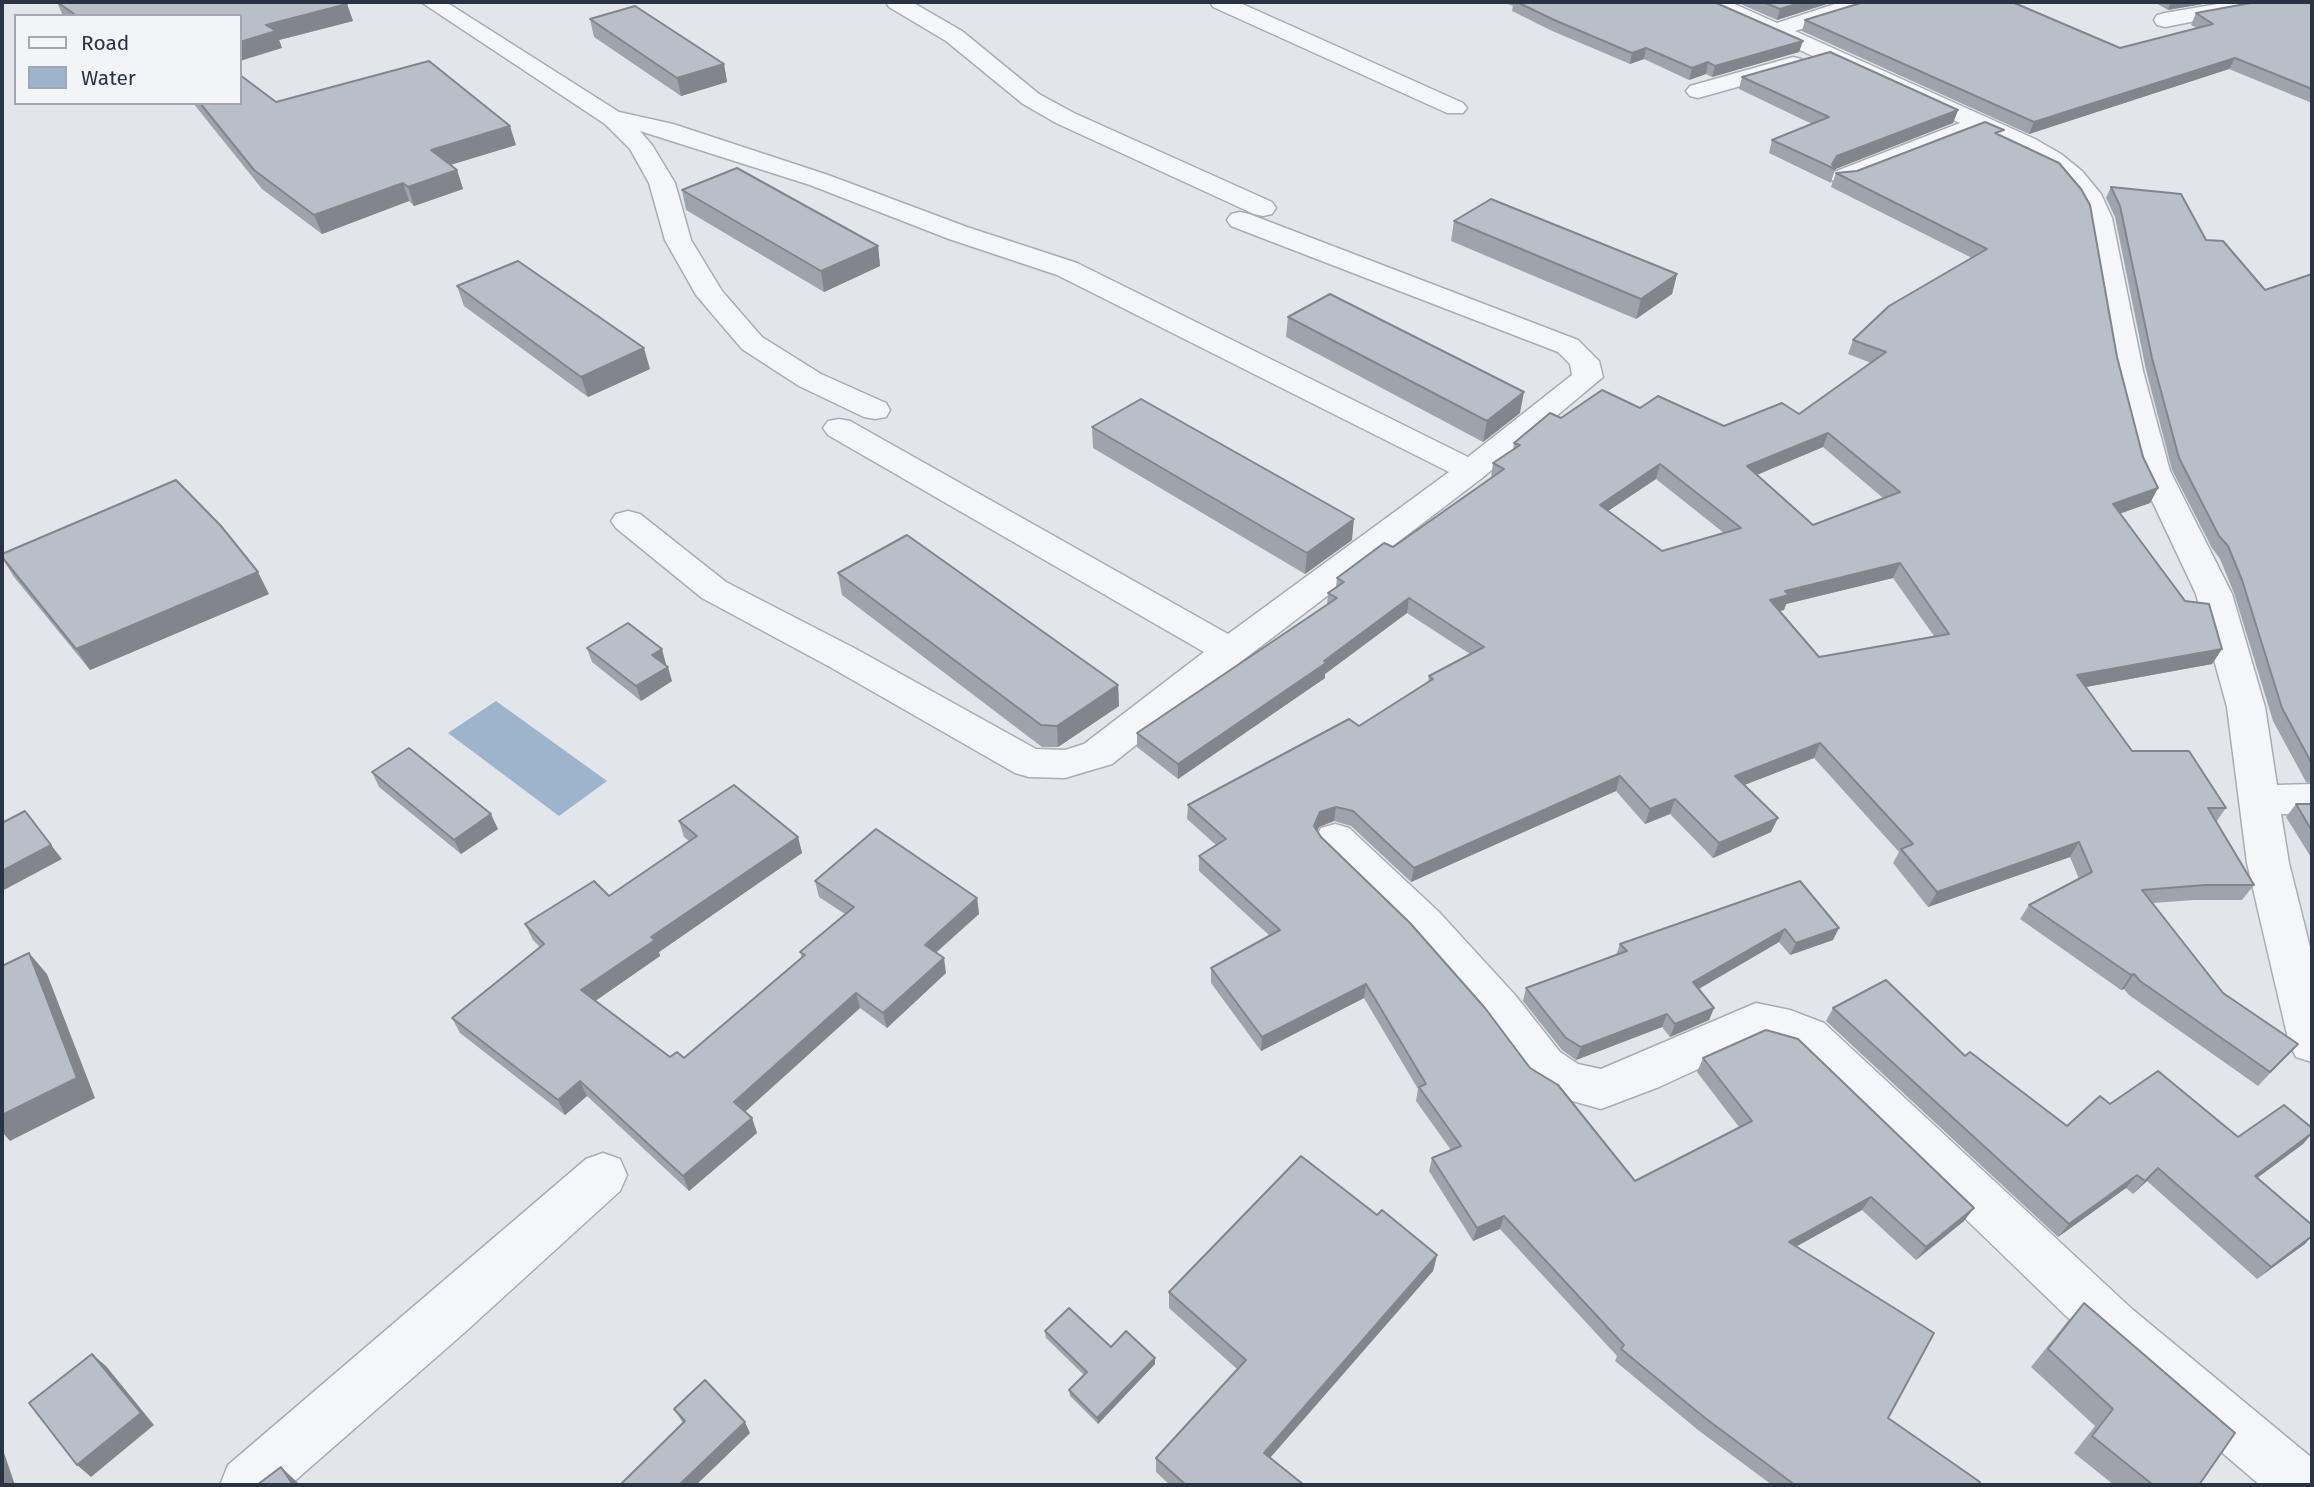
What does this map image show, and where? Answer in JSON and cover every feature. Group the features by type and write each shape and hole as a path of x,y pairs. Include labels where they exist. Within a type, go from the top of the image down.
{"street":[{"path":"432,2 611,117 640,145 662,183 678,240 710,295 752,343 810,380 875,410"},
{"path":"628,521 714,590 843,658 1028,763 1065,764 1098,754 1230,651 1471,471 1588,377 1584,361 1568,346 1251,214 1065,118 1031,99 954,36 897,2"},
{"path":"1221,2 1455,108"},
{"path":"1713,2 2026,144 2052,159 2073,176 2088,194 2099,218 2128,371 2154,471 2214,594 2246,707 2268,863 2306,997 2312,1043"},
{"path":"1777,30 1862,2"},
{"path":"2165,20 2259,2"},
{"path":"1698,91 1829,54"},
{"path":"611,117 664,129 819,180 958,233 1067,268 1471,471"},
{"path":"1843,177 1979,124"},
{"path":"839,428 1230,651"},
{"path":"2260,800 2312,799"},
{"path":"1335,839 1424,924 1499,1008 1545,1066 1567,1081 1601,1089 1756,1022 1790,1029 1808,1037 2114,1327 2302,1485"},
{"path":"248,1485 446,1315 603,1175"}],"water":[{"path":"496,701 607,781 559,816 448,733"}],"building":[{"path":"57,2 347,4 266,25 276,31 242,41 242,14 74,14"},
{"path":"1517,2 1714,2 1803,41 1715,66 1708,62 1692,68 1646,48 1632,53"},
{"path":"1763,2 1803,2 1780,9"},
{"path":"1864,2 2012,2 2120,48 2213,24 2196,13 2256,2 2312,2 2312,89 2235,58 2034,122 1805,20"},
{"path":"635,6 724,64 677,78 590,19"},
{"path":"1830,52 1958,110 1837,156 1832,164 1835,169 1772,140 1829,117 1742,77"},
{"path":"429,61 510,126 431,150 457,170 408,187 403,183 314,215 254,170 202,105 242,105 242,76 276,102"},
{"path":"1985,122 2004,130 1995,133 2059,163 2081,189 2090,205 2117,357 2143,457 2158,488 2113,504 2185,601 2209,604 2222,649 2077,675 2132,751 2189,751 2226,808 2208,808 2254,885 2205,885 2142,890 2223,993 2298,1044 2270,1072 2140,981 2134,974 2131,975 2029,905 2092,872 2079,842 1937,892 1901,849 1913,844 1820,743 1735,776 1778,818 1719,843 1675,799 1650,809 1620,776 1414,868 1353,811 1336,807 1320,812 1314,826 1321,837 1410,923 1485,1008 1530,1068 1558,1085 1635,1181 1752,1121 1703,1058 1766,1030 1798,1039 1974,1208 1926,1247 1871,1197 1789,1242 1934,1333 1888,1418 1980,1482 1978,1485 1795,1485 1705,1418 1621,1349 1624,1345 1504,1216 1477,1228 1432,1158 1461,1146 1419,1087 1426,1084 1366,984 1262,1037 1211,968 1280,930 1199,856 1226,839 1188,805 1349,719 1359,726 1433,679 1429,676 1484,647 1409,598 1324,661 1326,663 1178,764 1137,733 1337,598 1328,593 1344,582 1337,578 1384,543 1393,547 1504,469 1493,463 1520,445 1514,443 1550,413 1561,418 1602,390 1640,408 1658,396 1724,426 1782,403 1799,414 1886,352 1853,340 1889,306 1987,249 1836,173 1857,171","holes":["1828,433 1900,492 1813,525 1747,466","1660,464 1741,528 1662,551 1600,505","1900,563 1949,634 1819,657 1770,600 1789,595 1785,591"]},
{"path":"737,168 878,246 821,271 682,190"},
{"path":"2111,187 2181,194 2206,240 2223,241 2265,290 2312,274 2312,764 2282,708 2242,580 2228,546 2219,536 2179,458 2152,358 2120,206"},
{"path":"1491,199 1677,274 1641,299 1454,221"},
{"path":"518,261 644,348 581,377 457,286"},
{"path":"1330,294 1524,392 1487,421 1288,317"},
{"path":"1141,399 1354,519 1307,553 1092,427"},
{"path":"176,480 221,526 258,572 76,649 2,554"},
{"path":"907,535 1118,685 1057,726 1041,725 838,573"},
{"path":"628,623 662,649 652,655 668,667 636,686 587,648"},
{"path":"409,748 491,814 454,840 372,772"},
{"path":"734,785 798,837 651,937 655,940 581,990 670,1057 677,1052 684,1058 805,955 800,952 854,907 815,881 876,829 977,898 925,945 944,958 883,1013 856,993 734,1102 752,1118 683,1176 580,1081 558,1100 452,1018 544,944 525,924 594,881 609,896 697,836 679,821"},
{"path":"2296,804 2312,804 2312,831"},
{"path":"25,811 51,845 2,871 2,823"},
{"path":"1800,881 1839,928 1796,943 1785,929 1693,982 1714,1008 1675,1024 1667,1014 1581,1047 1566,1038 1526,988 1627,951 1620,944"},
{"path":"29,953 77,1078 2,1115 2,966"},
{"path":"1886,980 1965,1056 1970,1052 2067,1126 2100,1096 2110,1104 2158,1071 2238,1137 2284,1105 2312,1128 2312,1133 2255,1176 2312,1225 2312,1236 2271,1267 2158,1168 2145,1181 2137,1175 2069,1224 1833,1008"},
{"path":"1301,1156 1377,1215 1382,1210 1437,1255 1264,1453 1304,1485 1186,1485 1156,1458 1246,1360 1169,1292"},
{"path":"2084,1303 2235,1433 2199,1485 2153,1485 2092,1436 2113,1409 2048,1349"},
{"path":"1069,1308 1111,1347 1126,1331 1155,1358 1097,1418 1069,1390 1087,1372 1045,1331"},
{"path":"92,1354 141,1413 77,1465 29,1403"},
{"path":"705,1380 745,1422 679,1485 620,1485 685,1421 674,1409"},
{"path":"281,1467 293,1485 257,1485"}]}
